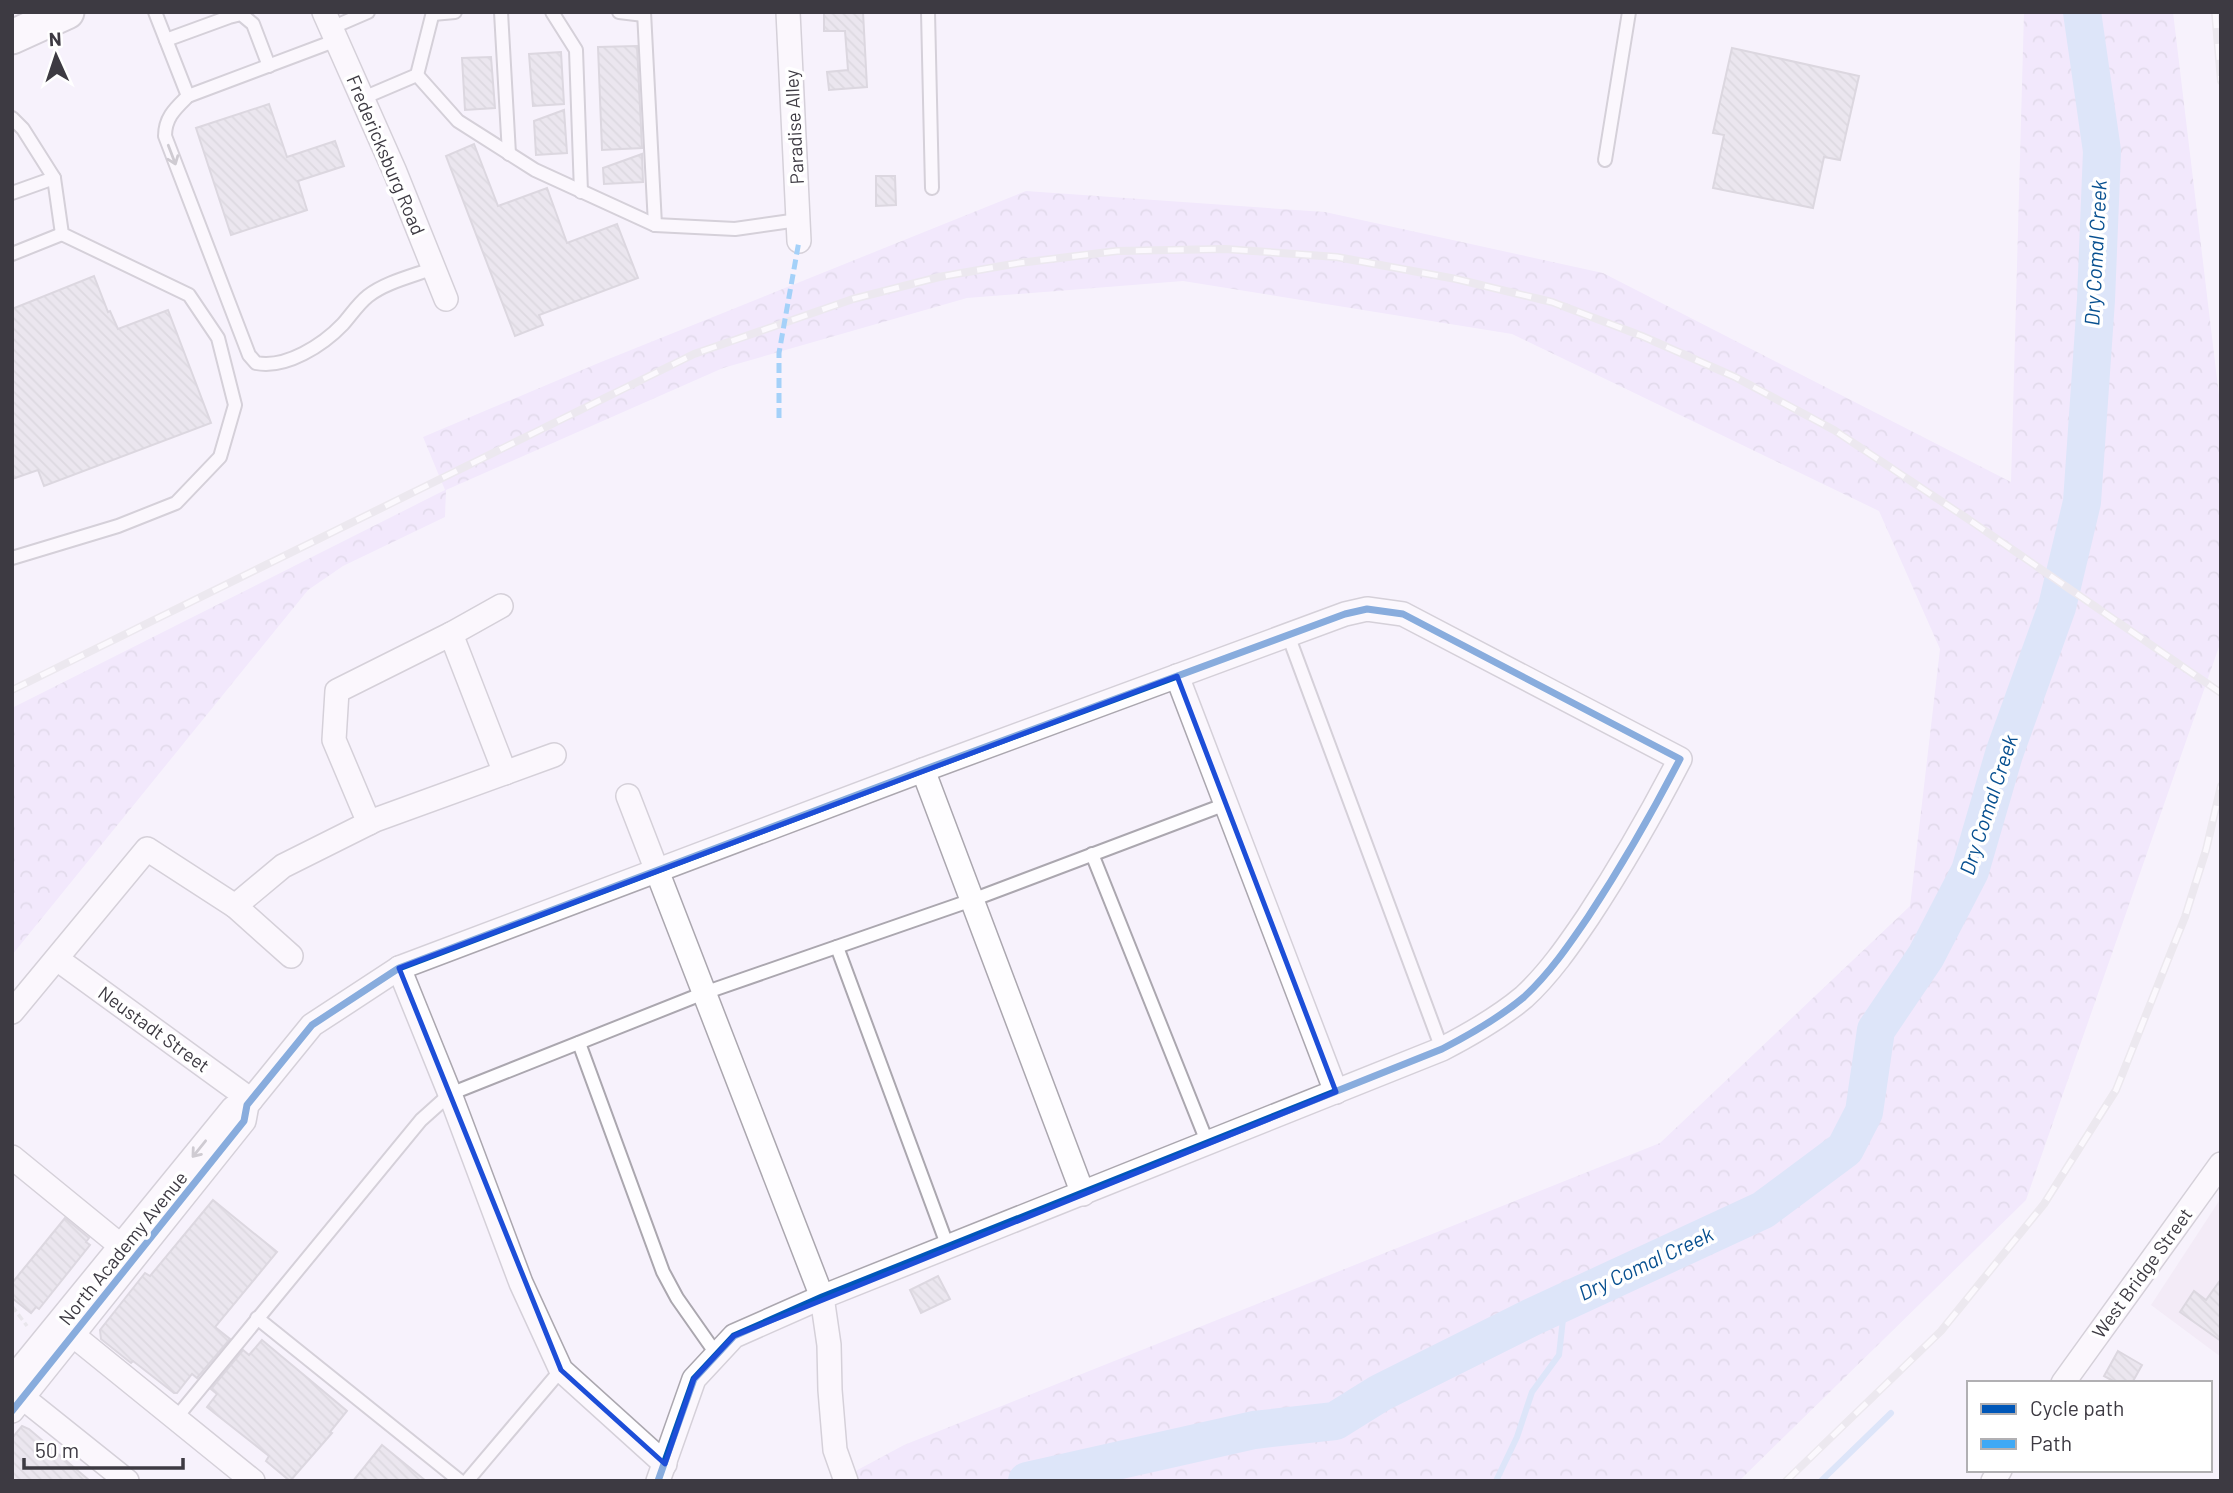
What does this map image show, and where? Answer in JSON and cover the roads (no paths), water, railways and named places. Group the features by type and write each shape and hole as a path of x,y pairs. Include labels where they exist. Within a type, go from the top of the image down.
{"main road":[{"path":"12,37 53,15"}],"street":[{"name":"Paradise Alley","path":"788,12 799,231"},
{"name":"Fredericksburg Road","path":"330,27 363,98 446,299"},
{"path":"369,823 334,740 337,691 501,606"},
{"name":"North Academy Avenue","path":"15,1394 128,1252 244,1121 249,1102 312,1026 399,968 923,769 1345,614 1367,610 1403,614 1680,759 1622,863 1564,952 1525,996 1480,1029 1443,1049"},
{"path":"451,634 505,773"},
{"path":"1177,676 1336,1092"},
{"path":"235,906 283,866 369,823 554,755"},
{"path":"923,769 1083,1194"},
{"path":"628,796 822,1297 829,1345 835,1450 846,1481"},
{"path":"12,1012 147,849 235,906 290,956"},
{"name":"Neustadt Street","path":"57,958 249,1102"},
{"path":"399,968 521,1283 561,1370 662,1472 694,1379 734,1336 822,1297 1443,1049"},
{"path":"12,1157 128,1252"},
{"name":"West Bridge Street","path":"2064,1381 2221,1164"},
{"path":"66,1329 253,1481"},
{"path":"15,1394 127,1481"}],"lane":[{"path":"155,12 188,96"},
{"path":"368,12 330,27 269,66 188,96 172,112 165,125 165,136 249,355 256,363 266,365 298,355 321,343 342,325 369,295 433,268"},
{"path":"417,75 433,13 456,12"},
{"path":"501,12 509,154"},
{"path":"552,12 576,50 581,192"},
{"path":"618,12 644,14 655,225"},
{"path":"928,12 932,188"},
{"path":"1605,160 1629,12"},
{"path":"166,40 242,14 253,24 269,66"},
{"path":"417,75 458,121 509,154 535,170 655,225 799,231"},
{"path":"363,98 417,75"},
{"path":"15,124 54,178 62,234"},
{"path":"12,193 54,178"},
{"path":"12,254 62,234 189,295 218,338 235,405 220,457 176,503 118,526 12,558"},
{"path":"1288,635 1443,1049"},
{"path":"176,1418 421,1120 450,1094 704,993 972,900 1226,804"},
{"path":"1092,854 1208,1144"},
{"path":"837,947 948,1248"},
{"path":"579,1043 663,1272 677,1298 717,1355"},
{"path":"257,1318 460,1481"},
{"path":"467,1481 561,1370"}],"waterway":[{"name":"Dry Comal Creek","path":"1027,1481 1254,1430 1335,1421 1380,1393 1532,1317 1763,1210 1845,1149 1864,1112 1876,1030 1926,956 1970,871 2004,754 2057,607 2082,502 2096,300 2102,151 2082,12"},
{"path":"1496,1481 1517,1437 1532,1392 1559,1355 1565,1301"},
{"path":"1821,1481 1891,1413"}],"railway":[{"path":"2215,12 2221,81"},
{"path":"12,690 694,354 853,299 939,277 1019,263 1117,251 1225,249 1337,257 1456,279 1552,302 1642,336 1735,377 1834,430 2221,693"},
{"path":"1786,1481 1941,1331 2044,1204 2116,1090 2185,917 2206,850 2221,786"}]}
